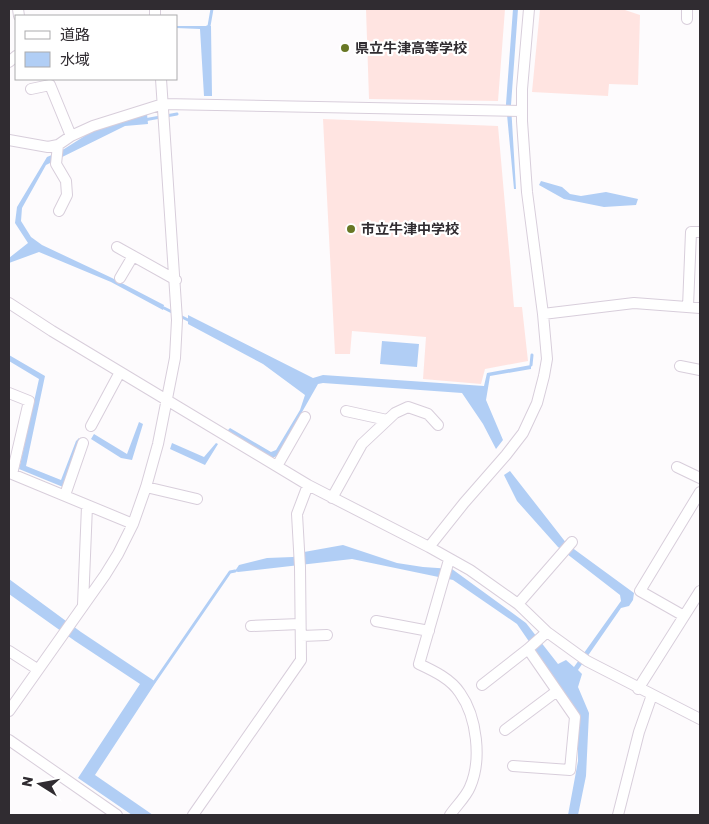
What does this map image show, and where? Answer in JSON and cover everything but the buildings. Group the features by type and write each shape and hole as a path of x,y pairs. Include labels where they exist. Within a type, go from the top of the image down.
{"street":[{"path":"429,548 523,433 537,403 547,359 524,161 514,111 529,9"},
{"path":"9,711 118,554 133,524 158,444 175,358 177,320 176,280 161,80"},
{"path":"31,89 50,85 71,136"},
{"path":"9,140 48,147 58,145 71,136 93,126 205,104 514,111"},
{"path":"58,145 56,164 66,181 68,195 59,211"},
{"path":"688,307 691,232 700,232"},
{"path":"117,247 176,280"},
{"path":"120,278 133,256"},
{"path":"9,302 120,372 167,398 308,485 470,570 518,604 547,632 582,658 638,689 700,719"},
{"path":"543,314 634,303 700,308"},
{"path":"680,366 700,370"},
{"path":"91,426 120,372"},
{"path":"9,393 29,401 9,485"},
{"path":"332,498 362,444 395,413 408,407 428,414 438,425"},
{"path":"346,411 387,420"},
{"path":"277,466 305,416"},
{"path":"65,495 83,443"},
{"path":"677,467 700,478"},
{"path":"12,474 133,524"},
{"path":"193,815 301,660 300,551 297,514 308,485"},
{"path":"146,486 197,499"},
{"path":"684,616 640,590 700,492"},
{"path":"83,606 87,506"},
{"path":"518,604 572,542"},
{"path":"449,560 420,664 442,675 460,693 473,720 476,740 475,765 470,787 450,815"},
{"path":"638,689 700,591"},
{"path":"376,622 429,631"},
{"path":"251,626 300,624"},
{"path":"482,685 547,632"},
{"path":"301,636 327,635"},
{"path":"513,766 570,770 575,717 528,649"},
{"path":"9,651 37,669"},
{"path":"505,730 557,692"},
{"path":"618,815 639,732 652,695"},
{"path":"9,740 117,815"}],"shaded area":[{"path":"366,9 505,9 498,101 369,99"},
{"path":"540,9 622,9 640,15 638,85 609,84 608,96 532,92"},
{"path":"323,119 498,126 514,307 522,307 528,361 485,369 481,384 423,379 426,337 352,331 350,354 335,354"}],"water":[{"path":"513,9 518,9 511,105 516,189 514,189 506,104"},
{"path":"178,26 211,26 212,96 204,96 200,29 178,28"},
{"path":"147,114 148,124 125,126 46,165 22,208 21,221 31,237 42,245 164,305 163,310 111,282 39,252 9,263 9,258 28,243 15,223 17,207 47,157 61,151 91,132"},
{"path":"541,181 562,187 570,194 581,196 606,192 638,199 636,205 604,207 564,199 539,185"},
{"path":"188,315 313,378 323,375 484,386 487,373 531,365 531,369 490,376 486,400 503,440 496,449 483,424 462,393 323,383 318,384 277,456 272,458 227,431 230,428 271,452 276,450 300,410 305,395 263,364 188,324"},
{"path":"382,341 419,344 417,367 380,364"},
{"path":"9,355 45,376 26,466 61,480 76,441 79,438 81,443 63,487 19,469 39,379 9,361"},
{"path":"139,422 143,424 132,460 121,458 91,439 94,434 127,454"},
{"path":"172,443 204,457 216,443 218,444 205,465 170,449"},
{"path":"510,471 567,544 634,593 633,600 629,606 621,608 578,670 582,674 578,687 589,713 586,776 578,815 568,815 578,761 578,713 517,624 453,580 352,559 235,571 239,565 267,558 293,557 304,552 343,545 397,563 452,569 526,623 558,664 566,660 574,667 621,601 620,595 558,547 517,501 504,475"},
{"path":"9,579 81,632 156,682 95,775 153,815 132,815 78,778 140,684 9,594"}],"waterway":[{"path":"207,27 209,26 212,9"},
{"path":"144,120 177,114"},
{"path":"164,308 174,313"},
{"path":"180,316 188,320"},
{"path":"531,365 532,355"},
{"path":"155,681 230,572 235,571"}],"place":[{"name":"県立牛津高等学校","path":"345,48"},
{"name":"市立牛津中学校","path":"351,229"}]}
